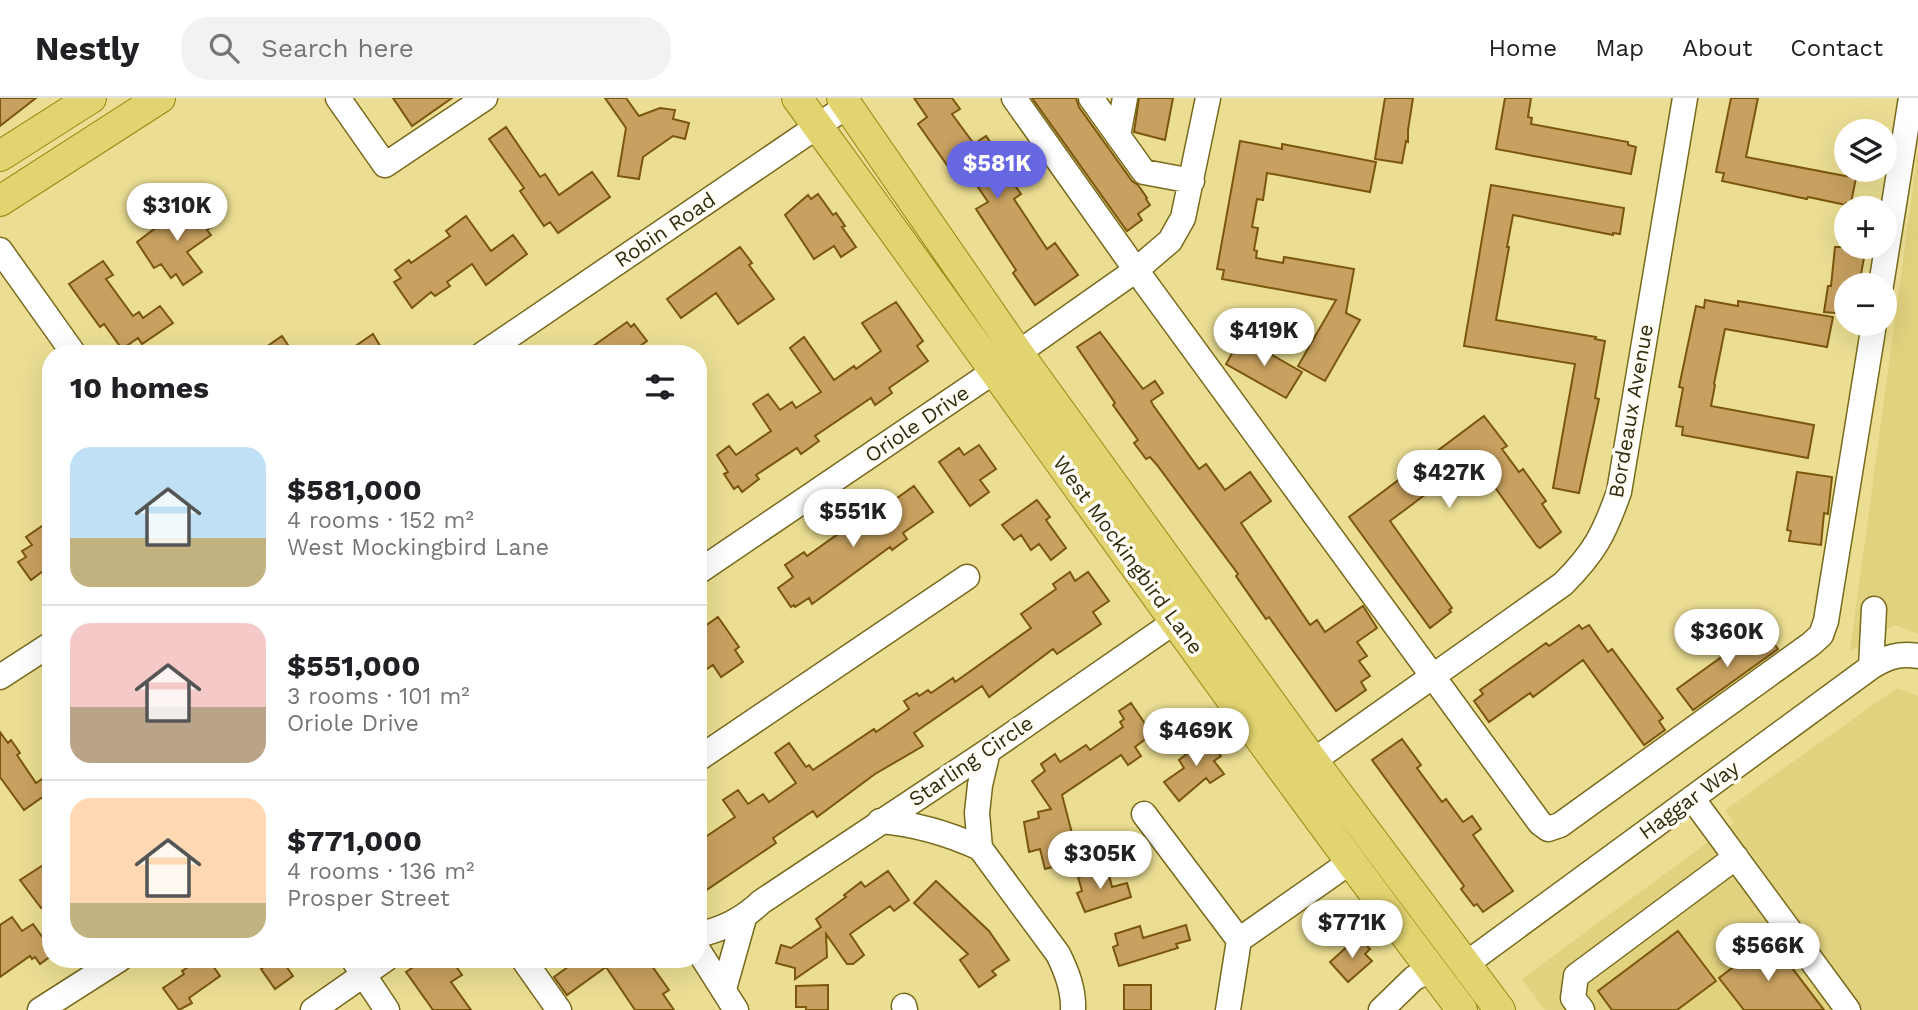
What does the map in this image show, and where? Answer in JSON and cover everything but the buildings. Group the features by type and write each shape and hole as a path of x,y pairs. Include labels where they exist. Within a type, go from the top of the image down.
{"main road":[{"path":"0,156 90,98"},
{"path":"0,201 160,98"},
{"name":"West Mockingbird Lane","path":"797,98 1200,604 1313,761 1500,1010"},
{"name":"West Mockingbird Lane","path":"844,102 1007,362 1175,622 1462,1010"},
{"path":"1432,971 1466,964"}],"street":[{"path":"338,98 386,165 485,98"},
{"path":"1014,98 1432,676 1540,823 1548,829 1560,825 1821,635 1826,621 1872,336"},
{"path":"1091,98 1144,172 1192,181"},
{"path":"1118,136 1125,98"},
{"name":"Oriole Drive","path":"707,566 1007,362 1136,270 1170,241 1183,218 1208,98"},
{"name":"Bordeaux Avenue","path":"1289,778 1563,584 1589,558 1607,527 1619,492 1685,98"},
{"path":"1883,273 1911,98"},
{"name":"Robin Road","path":"496,345 818,126 844,102"},
{"path":"0,250 68,345"},
{"path":"707,753 967,577"},
{"name":"Starling Circle","path":"707,933 744,918 761,902 988,751 1200,604"},
{"path":"1871,667 1874,609"},
{"path":"0,677 42,650"},
{"name":"Haggar Way","path":"1466,964 1871,667 1889,656 1918,656"},
{"path":"980,848 977,813 988,751"},
{"path":"1692,798 1848,1010"},
{"path":"1144,814 1239,940 1228,1010"},
{"path":"880,821 908,823 946,832 980,848 1058,954 1067,971 1073,1010"},
{"path":"1582,1010 1573,998 1576,976 1736,857"},
{"path":"1239,940 1350,862"},
{"path":"730,999 744,918"},
{"path":"707,964 730,999"},
{"path":"40,1010 106,968"},
{"path":"313,1010 358,968"},
{"path":"360,968 387,1010"},
{"path":"529,968 559,1010"},
{"path":"1381,1010 1414,978 1432,971"}],"shaded area":[{"path":"1918,150 1918,634 1895,625 1850,651 1893,336 1897,336 1897,305"},
{"path":"1897,688 1918,696 1918,1010 1545,1010 1522,979 1734,823 1725,810"}]}
